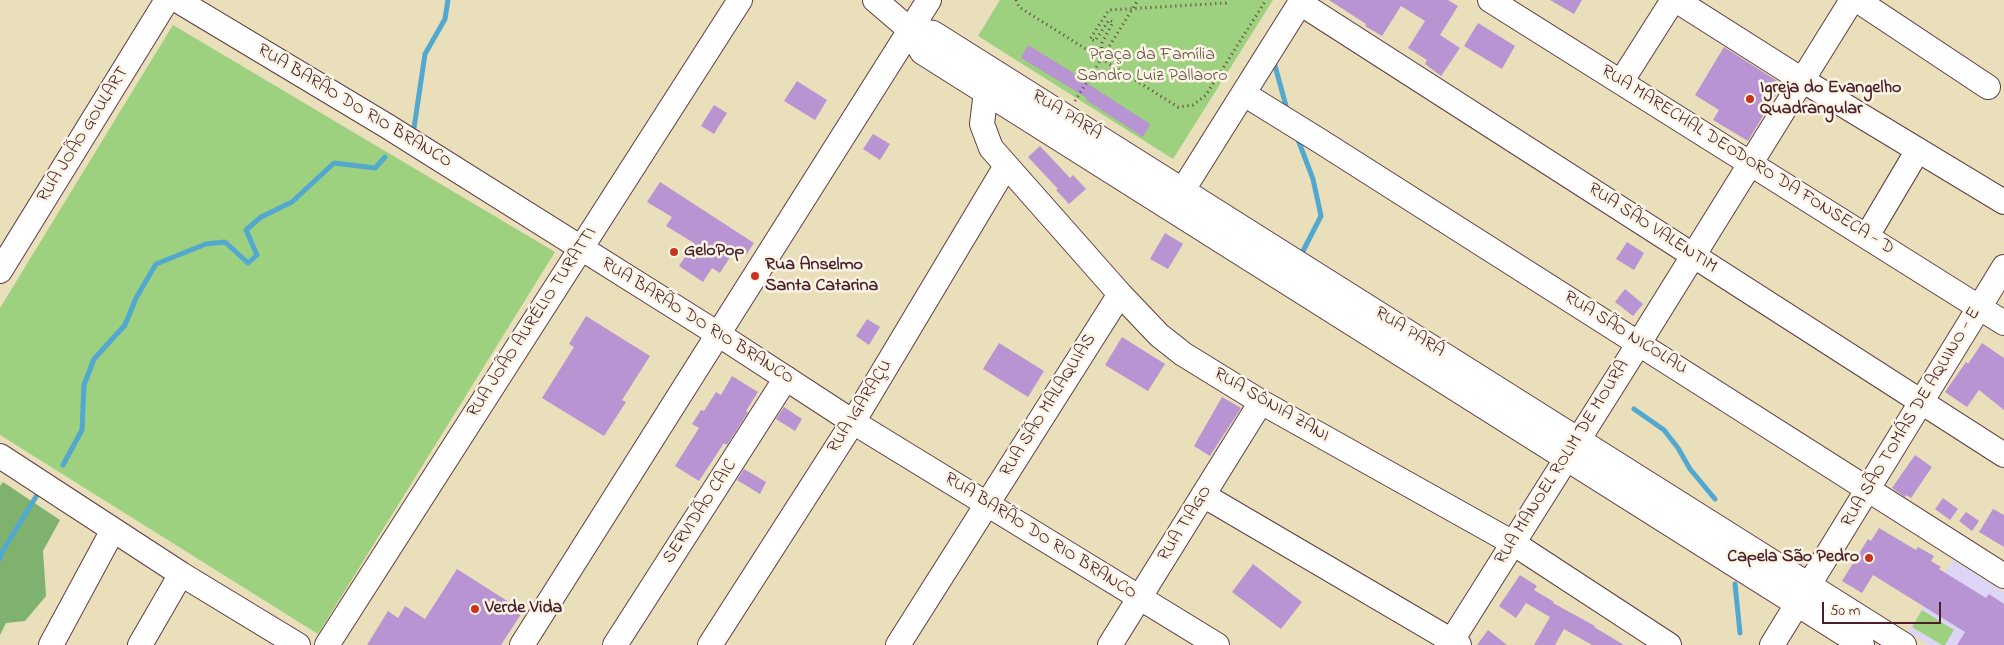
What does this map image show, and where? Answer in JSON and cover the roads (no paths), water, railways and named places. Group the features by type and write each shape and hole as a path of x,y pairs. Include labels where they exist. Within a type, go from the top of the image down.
{"street":[{"name":"RUA JOÃO GOULART","path":"0,271 168,0"},
{"name":"RUA BARÃO DO RIO BRANCO","path":"177,0 387,126 718,334 853,422 1216,645"},
{"name":"RUA PARÁ","path":"875,0 910,30 922,52 1066,116 1177,200"},
{"path":"522,645 929,0"},
{"path":"1620,82 1674,0 2004,202"},
{"name":"RUA MANOEL ROLIM DE MOURA","path":"1453,643 1513,543 1852,0"},
{"path":"1857,0 1988,87"},
{"name":"RUA JOÃO AURÉLIO TURATTI","path":"326,645 737,1"},
{"name":"RUA MARECHAL DEODORO DA FONSECA - D","path":"1493,1 2004,322"},
{"path":"1177,200 1301,2"},
{"name":"RUA SÃO VALENTIM","path":"1301,2 2004,455"},
{"name":"RUA PARÁ","path":"991,82 1803,595 1904,645"},
{"name":"RUA SÔNIA ZANI","path":"991,82 982,124 991,148 1120,294 1159,335 1183,354 1262,402 1513,543 1669,645"},
{"name":"RUA SÃO NICOLAU","path":"1244,94 1320,140 2004,576"},
{"path":"1867,236 1918,150"},
{"name":"RUA IGARAÇU","path":"710,645 853,422 1006,166"},
{"name":"RUA SÃO TOMÁS DE AQUINO - E","path":"1772,645 1922,403 2004,266"},
{"name":"RUA SÃO MALAQUIAS","path":"898,645 1120,294"},
{"name":"SERVIDÃO CAIC","path":"615,645 786,378"},
{"name":"RUA TIAGO","path":"1110,645 1262,402"},
{"path":"0,456 181,574 298,645"},
{"path":"1203,496 1453,643"},
{"path":"51,645 113,530"},
{"path":"140,645 181,574"},
{"name":"RUA PARÁ","path":"1803,595 1862,645"}],"waterway":[{"path":"414,128 425,54 445,19 448,0"},
{"path":"1274,62 1286,106"},
{"path":"1297,137 1313,179 1321,216 1301,255"},
{"path":"63,465 82,430 84,385 94,359 125,325 136,298 156,264 206,244 225,242 248,263 257,255 246,230 261,217 292,202 334,163 375,168 385,157"},
{"path":"1634,409 1664,430 1678,448 1690,469 1715,499"},
{"path":"0,559 1,554 37,495"},
{"path":"1735,584 1740,633"}],"place":[{"name":"Igreja do Evangelho Quadrangular","path":"1750,99"},
{"name":"GeloPop","path":"674,252"},
{"name":"Rua Anselmo Santa Catarina","path":"755,276"},
{"name":"Capela São Pedro","path":"1869,558"},
{"name":"Verde Vida","path":"475,609"}],"park label":[{"name":"Praça da Família Sandro Luiz Pallaoro","path":"1152,66"}]}
